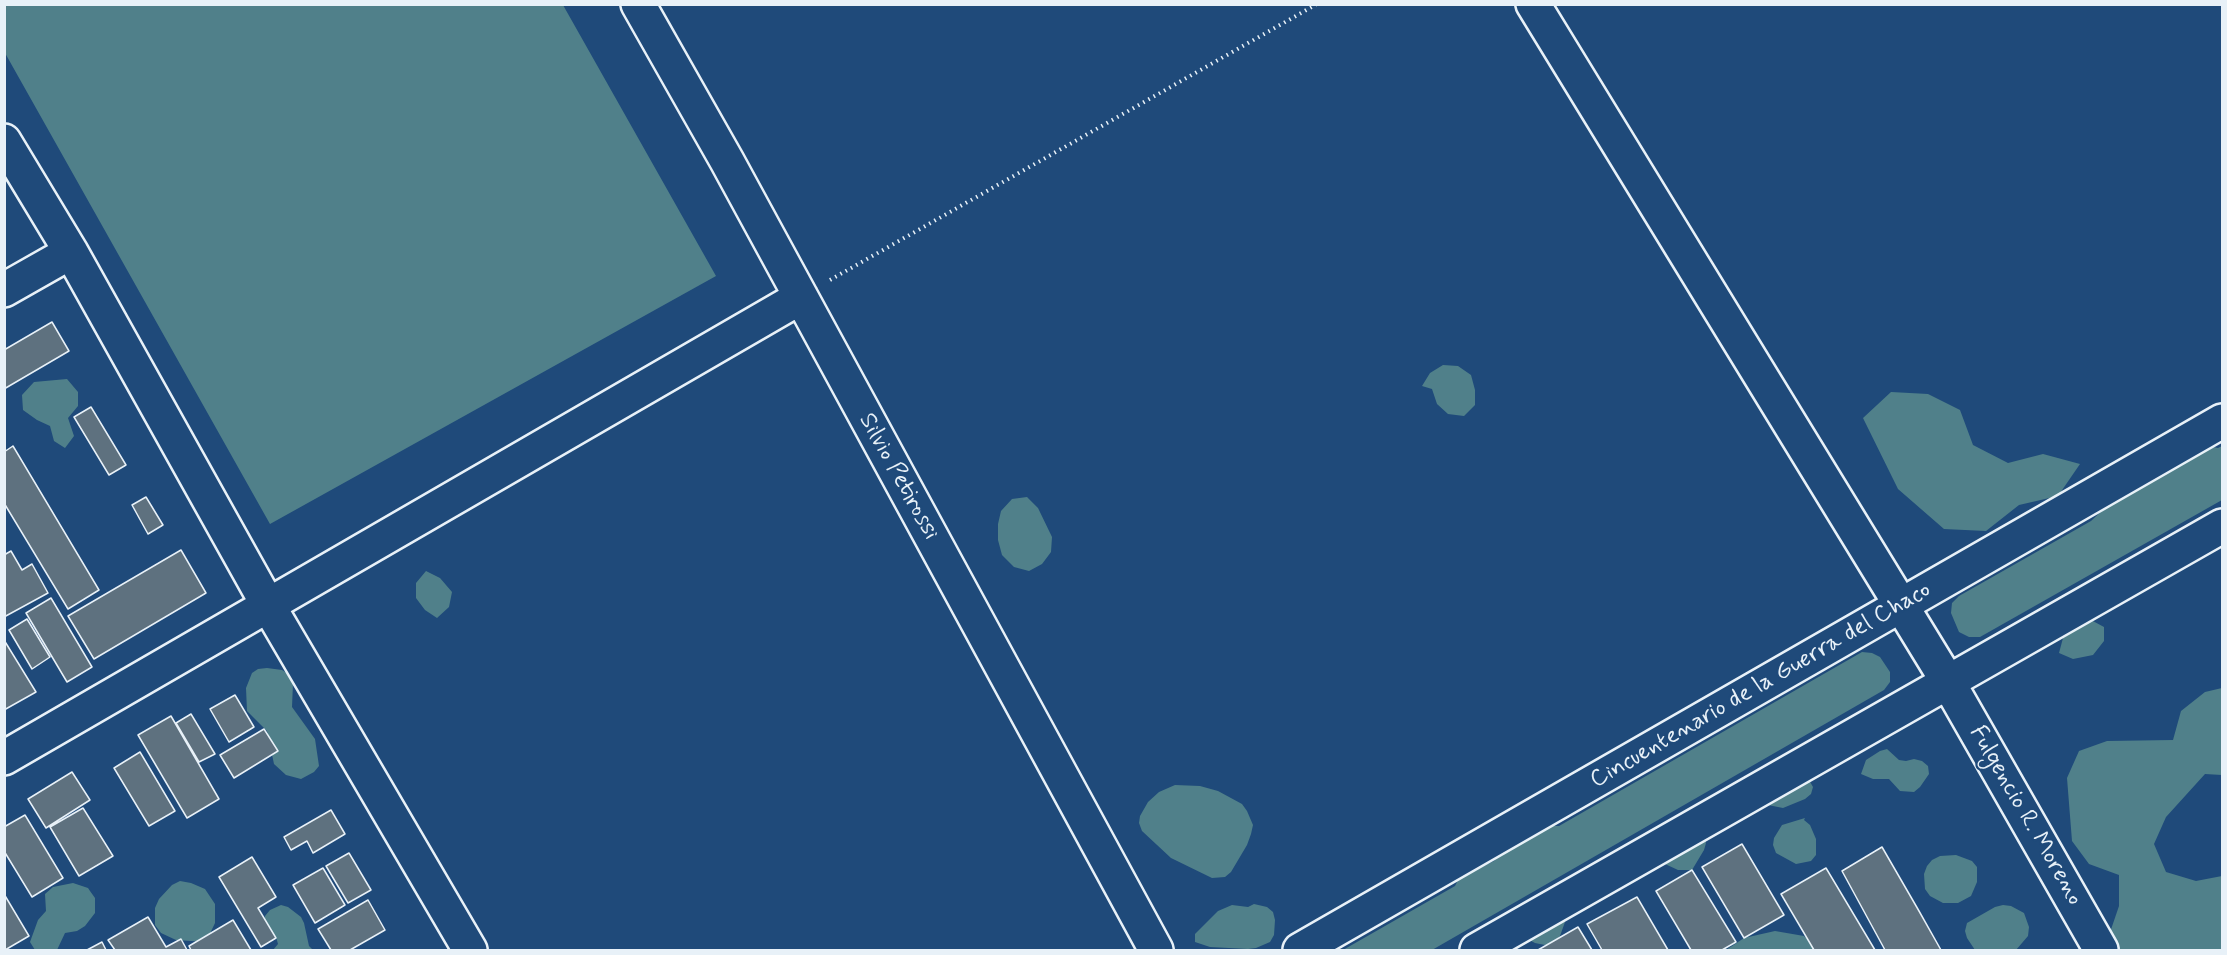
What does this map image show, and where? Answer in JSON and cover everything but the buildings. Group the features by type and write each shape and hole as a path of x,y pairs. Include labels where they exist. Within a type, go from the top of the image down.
{"street":[{"name":"Silvio Petirossi","path":"638,4 801,297 1156,951"},
{"name":"Fulgencio R. Moreno","path":"1533,4 1948,682 2101,951"},
{"path":"4,141 71,252 268,605 470,951"},
{"path":"4,290 71,252"},
{"path":"4,758 801,297"},
{"name":"Cincuentenario de la Guerra del Chaco","path":"1300,951 2223,421"},
{"path":"1477,951 2223,526"}],"path":[{"path":"801,297 1317,4"}],"green space":[{"path":"4,5 563,5 716,276 270,524 5,53"},
{"path":"1443,365 1458,366 1471,375 1475,390 1475,405 1464,416 1448,414 1437,404 1432,389 1422,386 1430,373"},
{"path":"67,379 78,392 78,406 68,418 74,436 65,448 54,441 50,426 23,410 22,395 34,382"},
{"path":"1891,392 1928,394 1960,410 1973,445 2008,463 2043,454 2080,464 2058,496 2019,505 1986,531 1944,529 1898,489 1863,418"},
{"path":"2190,442 2218,448 2222,446 2222,500 1980,637 1969,637 1959,632 1951,613 1952,603 1959,596 2091,521 2127,487"},
{"path":"1027,497 1038,508 1052,537 1051,552 1042,564 1029,571 1014,567 1002,555 998,540 1001,511 1012,499"},
{"path":"426,571 440,578 452,592 449,607 437,618 425,610 416,598 416,583"},
{"path":"2091,620 2104,627 2104,641 2093,655 2073,659 2059,653 2063,638"},
{"path":"1862,652 1880,657 1890,672 1890,682 1884,690 1432,950 1343,950 1455,886 1459,878 1494,861 1505,849 1537,826 1559,826"},
{"path":"258,669 282,670 290,675 293,683 292,707 315,739 319,766 314,772 301,779 286,775 274,764 267,731 247,711 246,688 252,673"},
{"path":"2222,688 2222,775 2205,774 2166,817 2154,844 2166,872 2196,881 2222,876 2222,950 2104,950 2119,906 2119,875 2089,864 2072,841 2067,778 2079,751 2107,741 2173,740 2181,711 2205,692"},
{"path":"1887,749 1899,760 1914,759 1928,766 1929,774 1914,792 1900,791 1889,779 1873,779 1861,774 1866,760"},
{"path":"1803,777 1809,780 1813,787 1811,794 1805,799 1783,808 1768,805 1764,799"},
{"path":"1175,785 1200,786 1218,791 1242,804 1247,811 1253,825 1251,834 1231,872 1225,877 1212,878 1171,858 1142,831 1139,823 1140,816 1148,802 1159,792"},
{"path":"1805,818 1804,820 1810,825 1816,839 1816,855 1811,861 1796,864 1776,853 1773,845 1774,838 1782,825"},
{"path":"1704,834 1706,843 1704,850 1692,870 1678,870 1665,864 1661,857"},
{"path":"1956,855 1972,861 1977,867 1977,882 1971,896 1958,903 1943,903 1930,896 1925,889 1924,874 1932,860 1940,856"},
{"path":"180,881 205,889 215,904 215,923 206,942 176,940 161,933 155,925 155,908 159,899 172,885"},
{"path":"73,883 88,888 95,898 95,913 85,926 77,931 65,933 57,950 35,950 30,942 38,920 46,911 45,894 53,887"},
{"path":"1254,904 1267,907 1273,912 1274,935 1270,942 1248,949 1210,947 1195,942 1195,934 1218,911 1232,905 1248,907"},
{"path":"281,905 288,907 301,917 309,946 313,950 273,950 278,944 276,937 264,924 265,916 270,910"},
{"path":"2003,905 2011,906 2024,913 2029,927 2028,936 2016,950 1975,950 1967,938 1965,931 1967,923"},
{"path":"1555,909 1565,922 1560,936 1550,946 1535,943 1522,936"},
{"path":"1775,931 1804,936 1820,950 1726,950 1744,938"}]}
